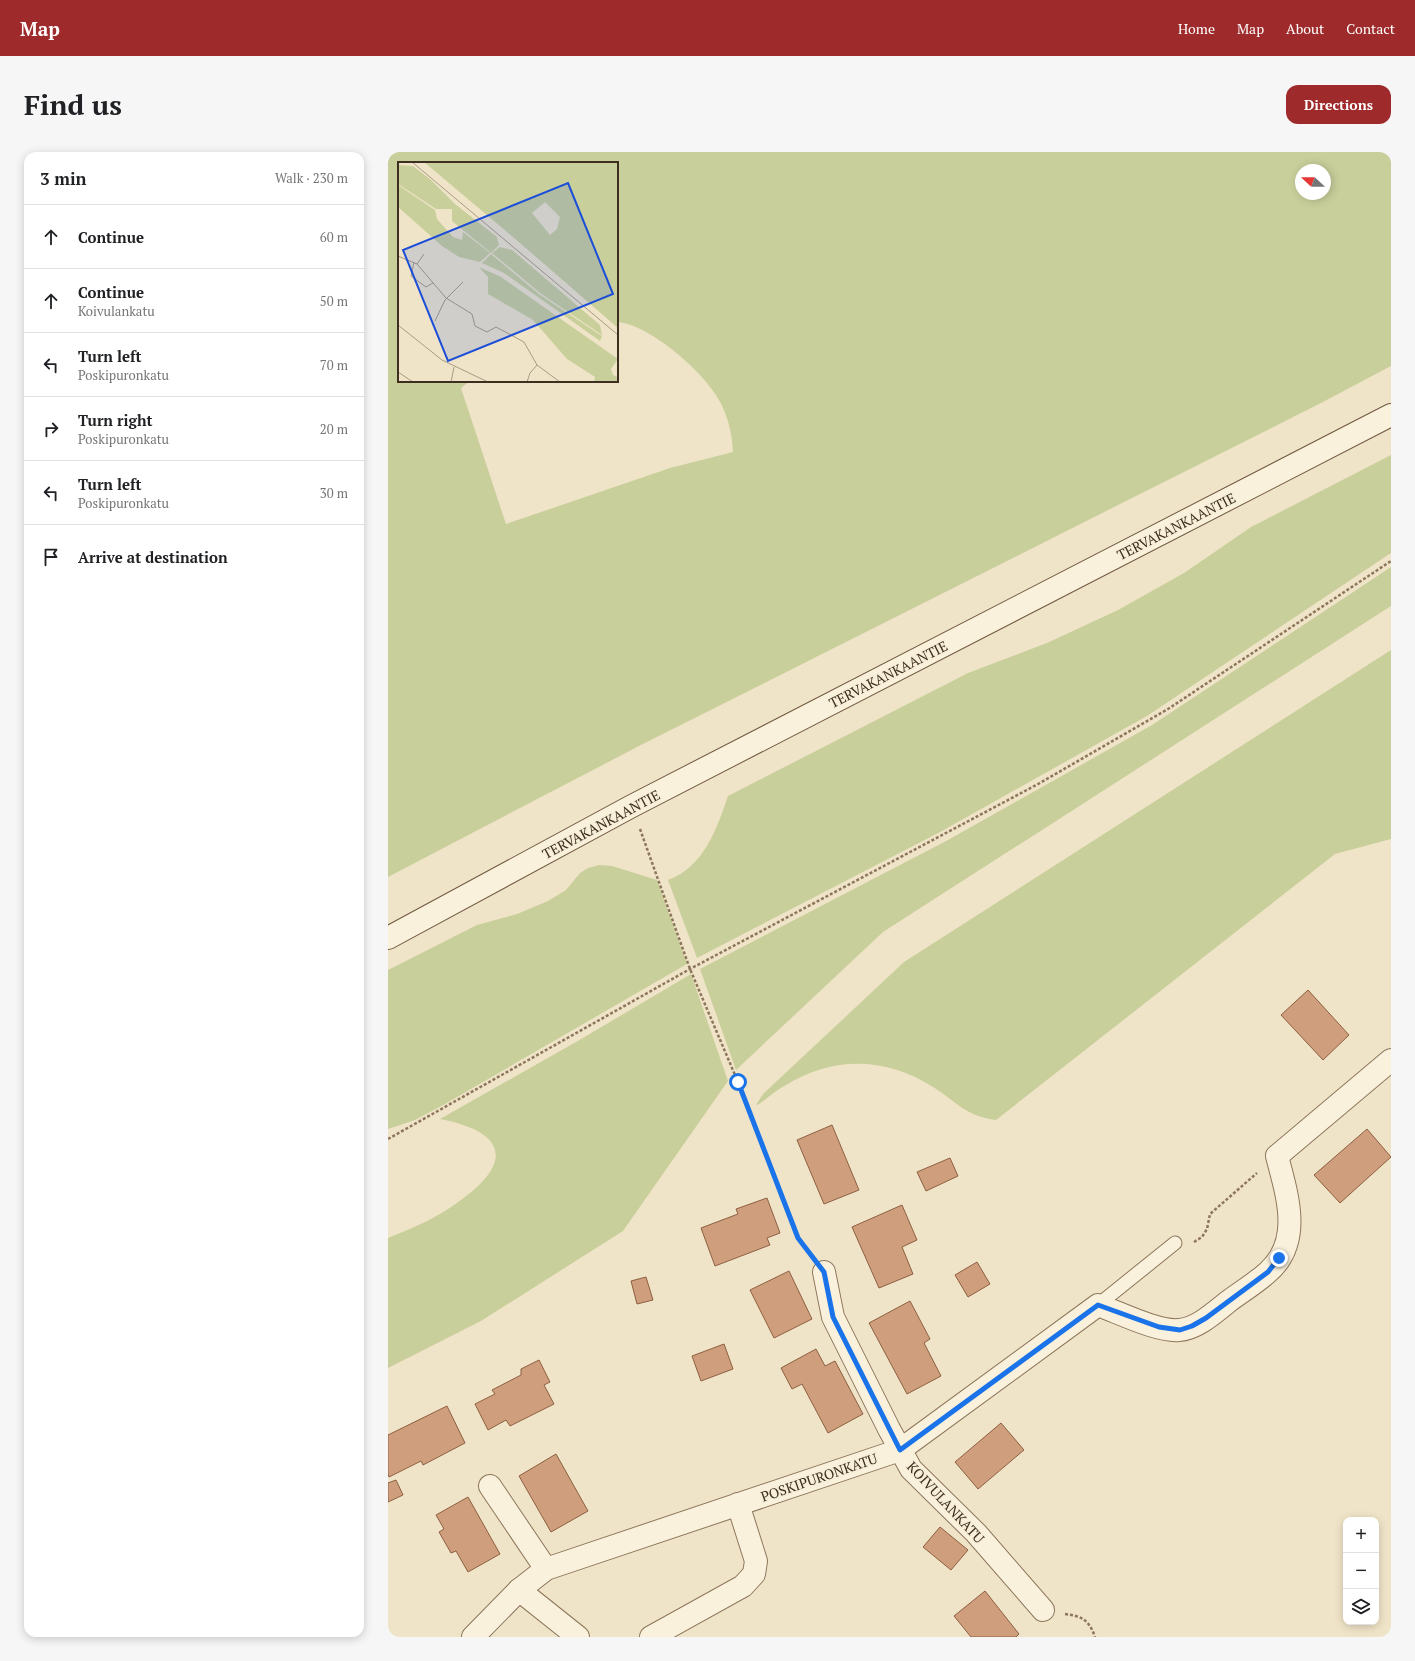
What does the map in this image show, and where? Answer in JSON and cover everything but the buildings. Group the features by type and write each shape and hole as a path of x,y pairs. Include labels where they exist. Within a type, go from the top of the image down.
{"street":[{"name":"TERVAKANKAANTIE","path":"388,938 632,806 1391,415"},
{"path":"1098,1305 1159,1327 1180,1330 1192,1326 1206,1318 1268,1272 1279,1258 1289,1233 1289,1204 1277,1156 1391,1060"},
{"name":"KOIVULANKATU","path":"824,1272 833,1317 911,1470 976,1533 1043,1610"},
{"name":"POSKIPURONKATU","path":"473,1637 519,1590 546,1569 900,1450 1098,1305"},
{"path":"490,1486 546,1569"},
{"path":"651,1637 743,1586 754,1574 756,1561 738,1504"},
{"path":"519,1590 578,1637"}],"lane":[{"path":"1098,1305 1176,1243"}],"path":[{"path":"388,1139 690,969 1040,783 1168,709 1391,561"},
{"path":"632,806 690,969 738,1082 798,1238 824,1272"},
{"path":"1176,1243 1191,1244 1202,1237 1210,1214 1277,1156"},
{"path":"1043,1610 1078,1616 1087,1622 1094,1637"}],"green space":[{"path":"388,152 1391,152 1391,366 1321,403 639,746 388,877"},
{"path":"1391,455 1391,553 1147,716 942,831 697,958 668,880 691,866 700,856 714,833 728,796 968,673 1047,643 1118,610 1184,573 1251,527"},
{"path":"1391,567 1391,606 883,932 736,1070 700,969 948,840 1152,725"},
{"path":"1391,650 1391,839 1335,854 996,1120 985,1118 969,1112 933,1087 915,1077 897,1070 860,1064 841,1065 822,1069 804,1076 782,1087 756,1105 763,1094 904,962"},
{"path":"599,865 612,866 657,880 687,964 445,1104 415,1120 388,1129 388,970 477,925 517,914 548,901 566,890 580,873 588,868"},
{"path":"691,974 728,1081 623,1231 481,1321 388,1368 388,1238 413,1228 436,1216 470,1193 484,1179 493,1166 496,1154 492,1143 482,1134 465,1126 440,1119 576,1042"}],"route":[{"path":"738,1082 798,1238 824,1272 833,1317 900,1450 1098,1305 1159,1327 1171,1330 1180,1330 1192,1326 1206,1318 1268,1272 1279,1258"}]}
